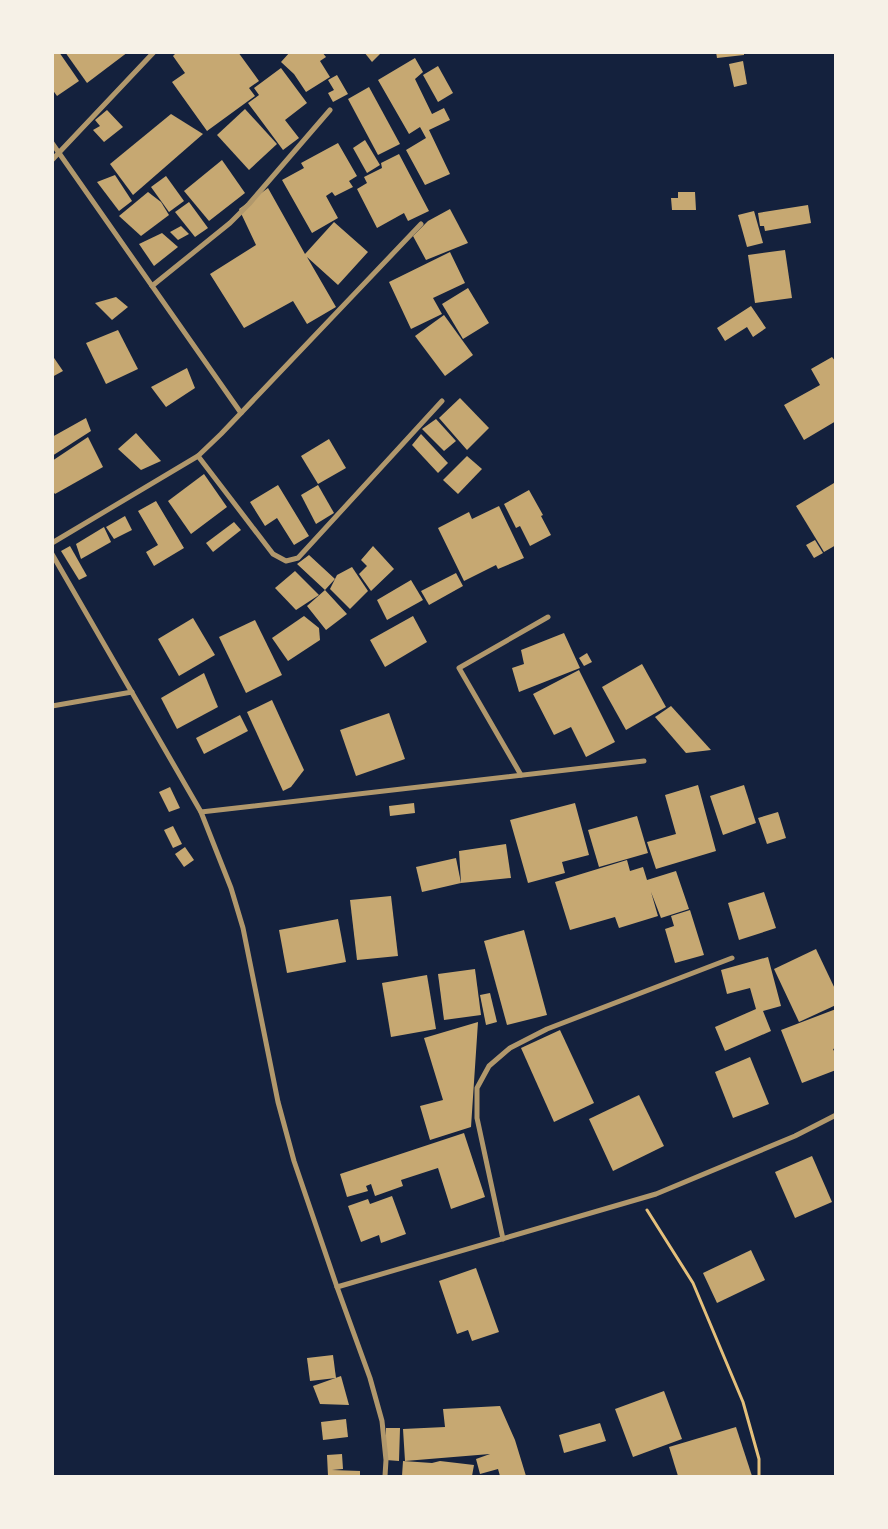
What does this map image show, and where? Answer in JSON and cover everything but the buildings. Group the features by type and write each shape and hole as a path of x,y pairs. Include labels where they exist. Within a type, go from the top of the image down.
{"street":[{"path":"52,160 154,52"},
{"path":"152,286 230,223 330,110"},
{"path":"52,143 241,413"},
{"path":"52,543 198,456 420,224"},
{"path":"198,456 273,554 286,561 298,558 442,401"},
{"path":"52,554 201,812 230,888 243,928 283,1119 294,1161 336,1287 370,1378 380,1413 386,1460 386,1476"},
{"path":"521,775 458,668 548,617"},
{"path":"52,706 132,692"},
{"path":"201,812 644,761"},
{"path":"503,1240 477,1118 478,1088 489,1066 510,1048 548,1029 732,958"},
{"path":"336,1287 656,1194 795,1136 836,1115"}],"path":[{"path":"640,1198 693,1283 743,1402 759,1459 759,1476"}]}
